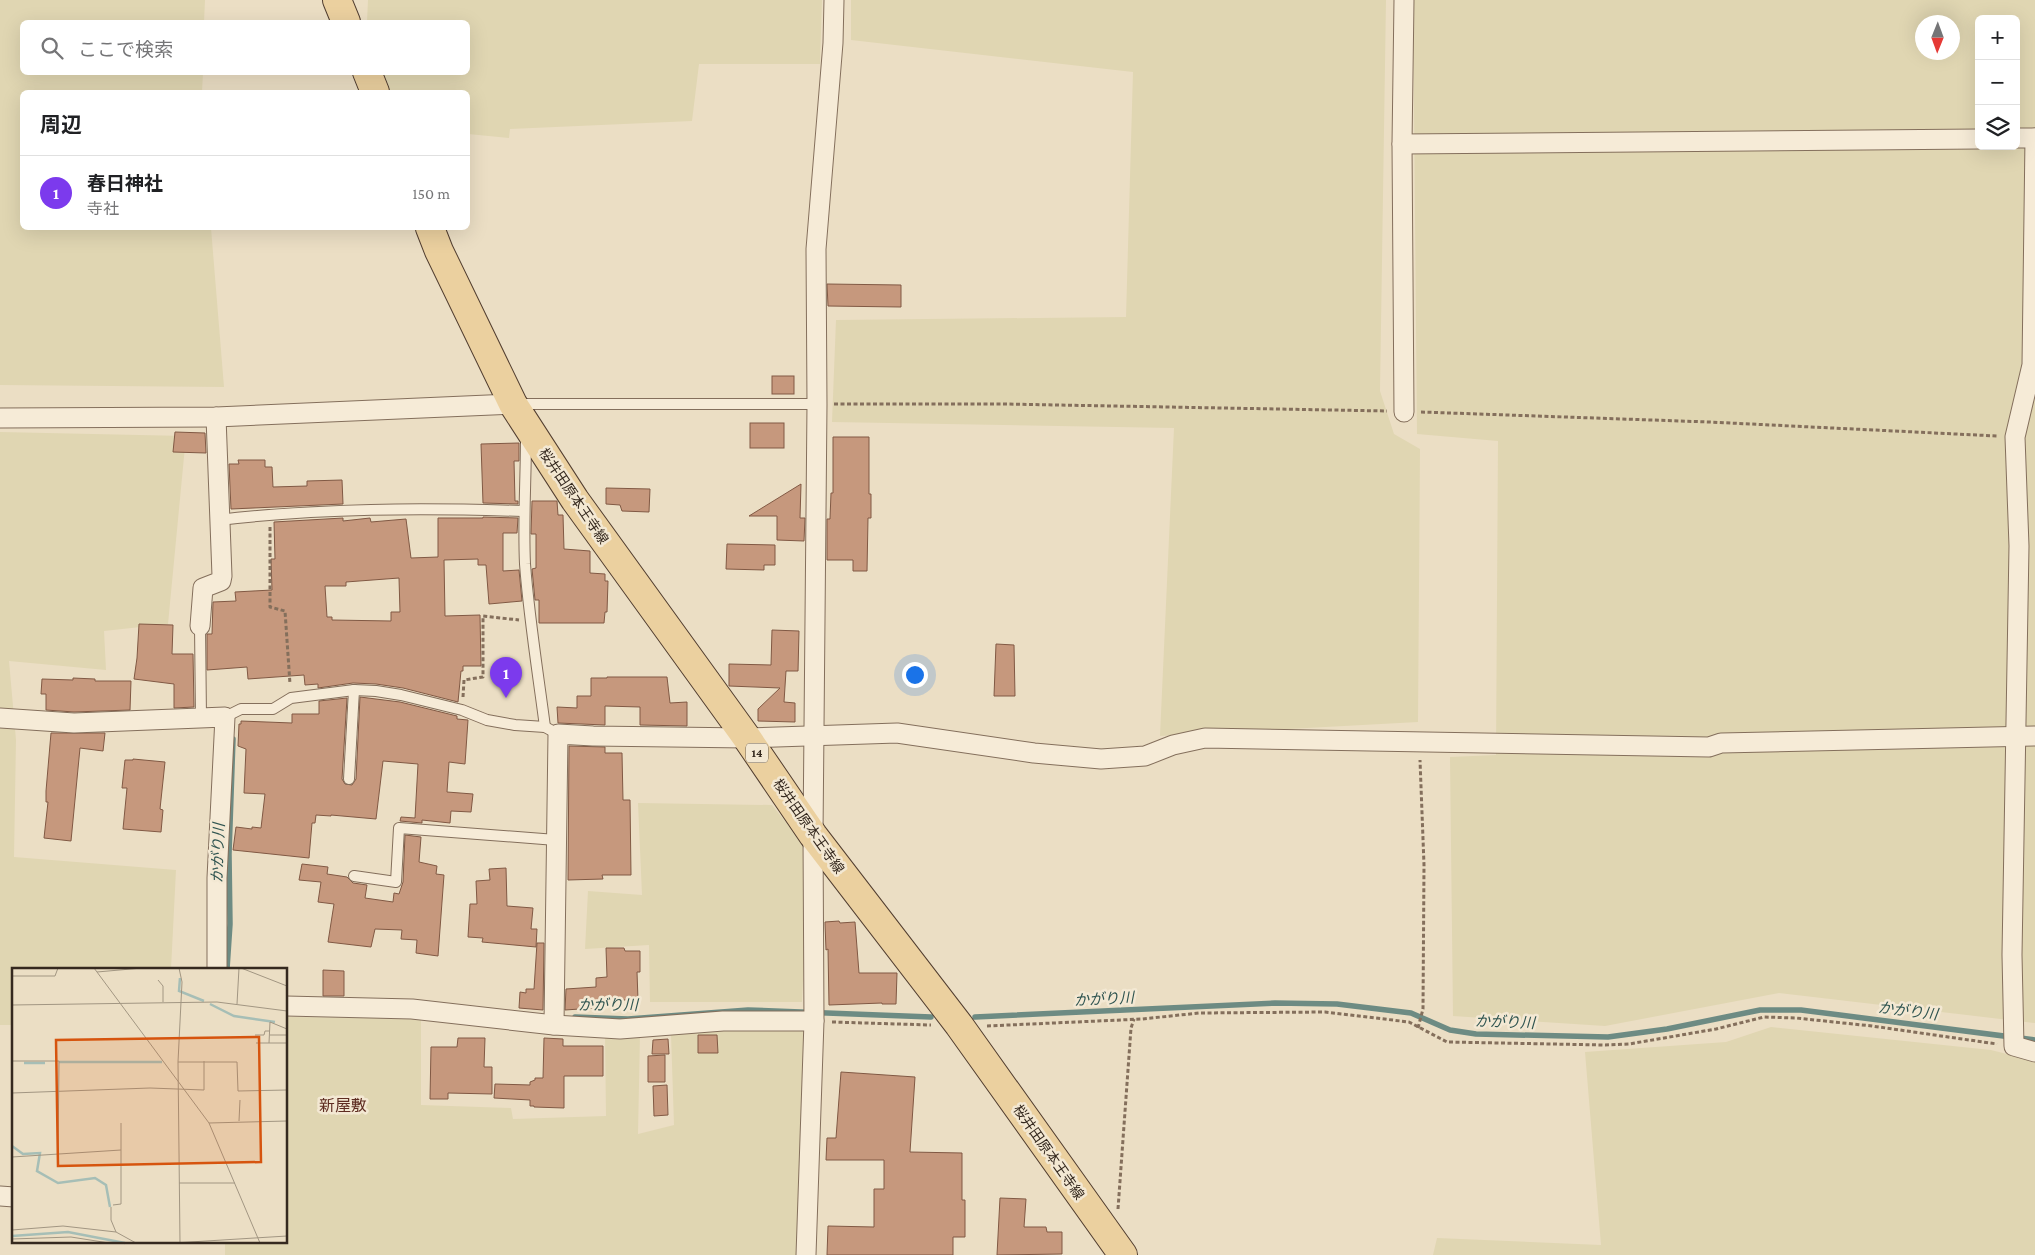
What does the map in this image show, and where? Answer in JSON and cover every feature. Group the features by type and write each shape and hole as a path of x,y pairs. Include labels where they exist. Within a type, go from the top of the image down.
{"main road":[{"path":"337,0 345,20"},
{"path":"368,75 374,90"},
{"name":"桜井田原本王寺線","path":"431,230 439,251 520,414 575,500 748,738 813,835 959,1025 1119,1250"}],"street":[{"path":"806,1255 814,1021 816,249 833,43 834,0"},
{"path":"1404,0 1402,144 1404,412"},
{"path":"1402,144 1975,138"},
{"path":"2020,138 2035,138 2032,364 2015,437 2019,546 2012,955 2014,1046 2035,1052"},
{"path":"0,418 520,414"},
{"path":"200,626 203,588 221,581 222,576 216,417"},
{"path":"0,718 74,723 226,717 217,878 217,968"},
{"path":"554,1025 556,840 552,730 593,736 748,738 897,733 1034,753 1102,759 1144,756 1173,745 1205,738 1709,747 1721,744 2035,736"},
{"path":"288,1006 412,1009 554,1025 620,1029 722,1021 814,1021"}],"lane":[{"path":"226,717 240,709 273,709 291,698 354,690 401,695 462,710 487,720 515,726 552,730 531,621 525,564 520,414 817,404"},
{"path":"219,520 270,514 454,509 523,511"},
{"path":"200,626 201,718"},
{"path":"349,779 354,690"},
{"path":"354,876 396,882 399,828 556,840"}],"path":[{"path":"817,404 1003,404 1404,412 1719,422 2015,437"},
{"path":"270,514 270,607 285,611 291,698"},
{"path":"462,710 464,680 483,677 483,616 531,621"},
{"path":"1414,743 1420,753 1424,865 1423,1009 1418,1028"},
{"path":"814,1021 978,1027 1010,1023 1134,1019 1199,1013 1325,1012 1409,1022 1447,1042 1605,1045 1629,1044 1716,1029 1764,1017 1872,1026 2014,1046"},
{"path":"1119,1250 1131,1028 1134,1019"}],"shaded area":[{"path":"0,0 205,0 204,20 20,20 20,75 203,75 202,90 20,90 20,230 211,230 224,387 0,385"},
{"path":"368,0 822,0 820,64 699,64 692,121 510,129 509,138 470,134 470,90 388,90 382,75 470,75 470,20 367,20"},
{"path":"851,0 1386,0 1380,391 1394,434 1420,449 1418,722 1160,736 1174,428 832,422 836,320 1126,317 1133,72 851,40"},
{"path":"1413,0 2035,0 2035,1023 1779,993 1605,1026 1453,1016 1450,757 1496,755 1498,441 1417,434"},
{"path":"0,432 186,436 168,624 104,631 106,670 9,661 16,740 14,857 176,870 171,968 12,968 12,1025 0,1025"},
{"path":"638,803 772,805 809,851 802,1002 650,1002 649,945 585,949 588,891 642,895"},
{"path":"288,1017 421,1018 421,1105 511,1108 513,1119 606,1116 605,1034 640,1034 638,1134 674,1125 671,1034 773,1026 803,1029 801,1255 225,1255 225,1242 288,1242"},
{"path":"1771,1027 1991,1050 2035,1061 2035,1255 1433,1255 1437,1238 1601,1245 1585,1052 1726,1042"}],"building":[{"path":"827,284 901,285 901,307 828,306"},
{"path":"772,376 794,376 794,394 772,394"},
{"path":"750,423 784,423 784,448 750,448"},
{"path":"175,432 205,433 206,453 173,452"},
{"path":"833,437 869,437 871,518 868,518 867,571 853,571 853,560 827,560 827,519 830,519 831,493 833,493"},
{"path":"519,443 519,461 514,461 515,501 518,501 518,504 483,503 481,444"},
{"path":"238,460 265,460 265,467 272,467 273,487 307,486 307,481 342,480 343,504 231,509 229,464 239,464"},
{"path":"801,484 800,518 805,518 804,541 777,540 777,516 749,516"},
{"path":"606,488 650,489 649,512 622,511 620,505 606,504"},
{"path":"532,501 557,501 558,515 563,515 564,549 590,551 590,573 605,574 605,581 608,581 607,612 605,612 604,623 539,623 539,600 535,600 532,569 536,568 536,534 531,534"},
{"path":"343,518 343,521 370,518 371,522 406,519 411,558 438,557 438,518 518,518 517,533 503,533 503,571 519,570 522,601 489,604 486,565 478,565 478,559 444,560 445,616 480,615 481,666 463,666 458,702 403,688 376,684 353,683 318,688 318,684 305,685 304,675 248,679 247,667 207,670 207,634 212,634 213,602 236,601 235,592 272,590 271,559 275,559 274,522","holes":["399,578 400,612 391,612 391,621 332,620 332,617 327,617 325,586 346,586 346,582"]},
{"path":"727,544 775,545 775,565 764,565 764,570 726,569"},
{"path":"139,624 173,625 172,654 193,654 194,707 174,708 174,684 134,679"},
{"path":"772,630 799,631 798,671 786,671 784,702 795,703 795,722 758,721 758,709 780,688 729,686 729,664 771,665"},
{"path":"996,644 1014,645 1015,696 994,696"},
{"path":"667,677 670,703 687,702 687,726 640,725 640,707 605,706 605,725 558,723 557,707 577,708 577,696 591,696 591,678"},
{"path":"73,678 95,679 95,681 131,681 130,710 74,712 46,710 46,694 41,694 42,679 73,680"},
{"path":"360,697 400,702 457,716 457,719 468,720 465,764 449,762 447,792 473,794 471,812 451,811 450,823 422,820 422,823 400,821 401,817 415,818 418,764 383,761 376,819 316,815 315,823 312,823 309,858 233,850 236,827 261,828 265,794 244,793 246,749 238,746 239,724 241,724 241,721 292,723 292,714 319,714 319,701 347,698 342,779 345,784 352,785 356,779"},
{"path":"51,733 105,733 103,751 80,748 71,841 44,838 48,802 46,802 46,791"},
{"path":"569,746 605,747 605,753 622,753 623,800 630,800 631,875 602,875 603,879 568,880"},
{"path":"125,760 165,762 160,809 163,810 161,832 123,829 127,788 122,788"},
{"path":"405,835 421,837 419,862 437,866 436,874 444,875 438,956 416,953 417,940 401,939 402,930 375,929 371,947 328,942 334,904 318,902 321,882 299,880 302,864 328,867 327,874 347,877 353,883 367,885 365,898 393,902 394,893 399,894 403,882"},
{"path":"506,868 507,906 533,908 531,929 537,929 536,947 482,942 483,938 468,937 470,904 477,904 476,881 490,880 489,869"},
{"path":"839,921 840,923 855,922 859,973 897,973 896,1004 829,1005 828,949 826,950 825,922"},
{"path":"537,943 544,943 543,1010 519,1008 520,992 526,993 526,989 534,989"},
{"path":"606,948 624,948 625,951 640,951 640,972 637,972 638,1000 609,1000 609,1007 565,1010 566,989 596,987 596,978 607,977"},
{"path":"323,970 344,971 344,996 323,996"},
{"path":"698,1035 717,1035 718,1053 698,1053"},
{"path":"458,1038 485,1038 484,1067 492,1067 492,1094 448,1093 448,1099 430,1099 431,1047 457,1047"},
{"path":"544,1038 563,1039 563,1046 603,1046 603,1076 564,1076 564,1108 534,1107 530,1106 530,1100 494,1098 495,1084 530,1085 530,1082 535,1080 535,1078 543,1078"},
{"path":"668,1039 669,1054 652,1054 653,1040"},
{"path":"665,1055 665,1082 648,1082 648,1056"},
{"path":"841,1072 915,1077 910,1152 962,1153 962,1200 965,1200 965,1237 953,1237 953,1255 827,1255 828,1226 874,1227 874,1189 884,1189 884,1160 826,1160 827,1138 836,1138"},
{"path":"667,1085 668,1115 654,1116 653,1086"},
{"path":"1000,1198 1026,1199 1024,1227 1046,1227 1047,1232 1062,1232 1062,1254 997,1255"}],"waterway":[{"name":"かがり川","path":"227,968 230,924 229,854 233,739"},
{"name":"かがり川","path":"975,1017 1275,1003 1337,1004 1411,1013 1450,1030 1476,1034 1608,1037 1667,1029 1760,1010 1801,1010 2035,1040"},
{"name":"かがり川","path":"575,1017 628,1019 748,1010 931,1017"}],"place":[{"name":"春日神社","path":"506,698"}],"district":[{"name":"新屋敷","path":"343,1105"}]}
